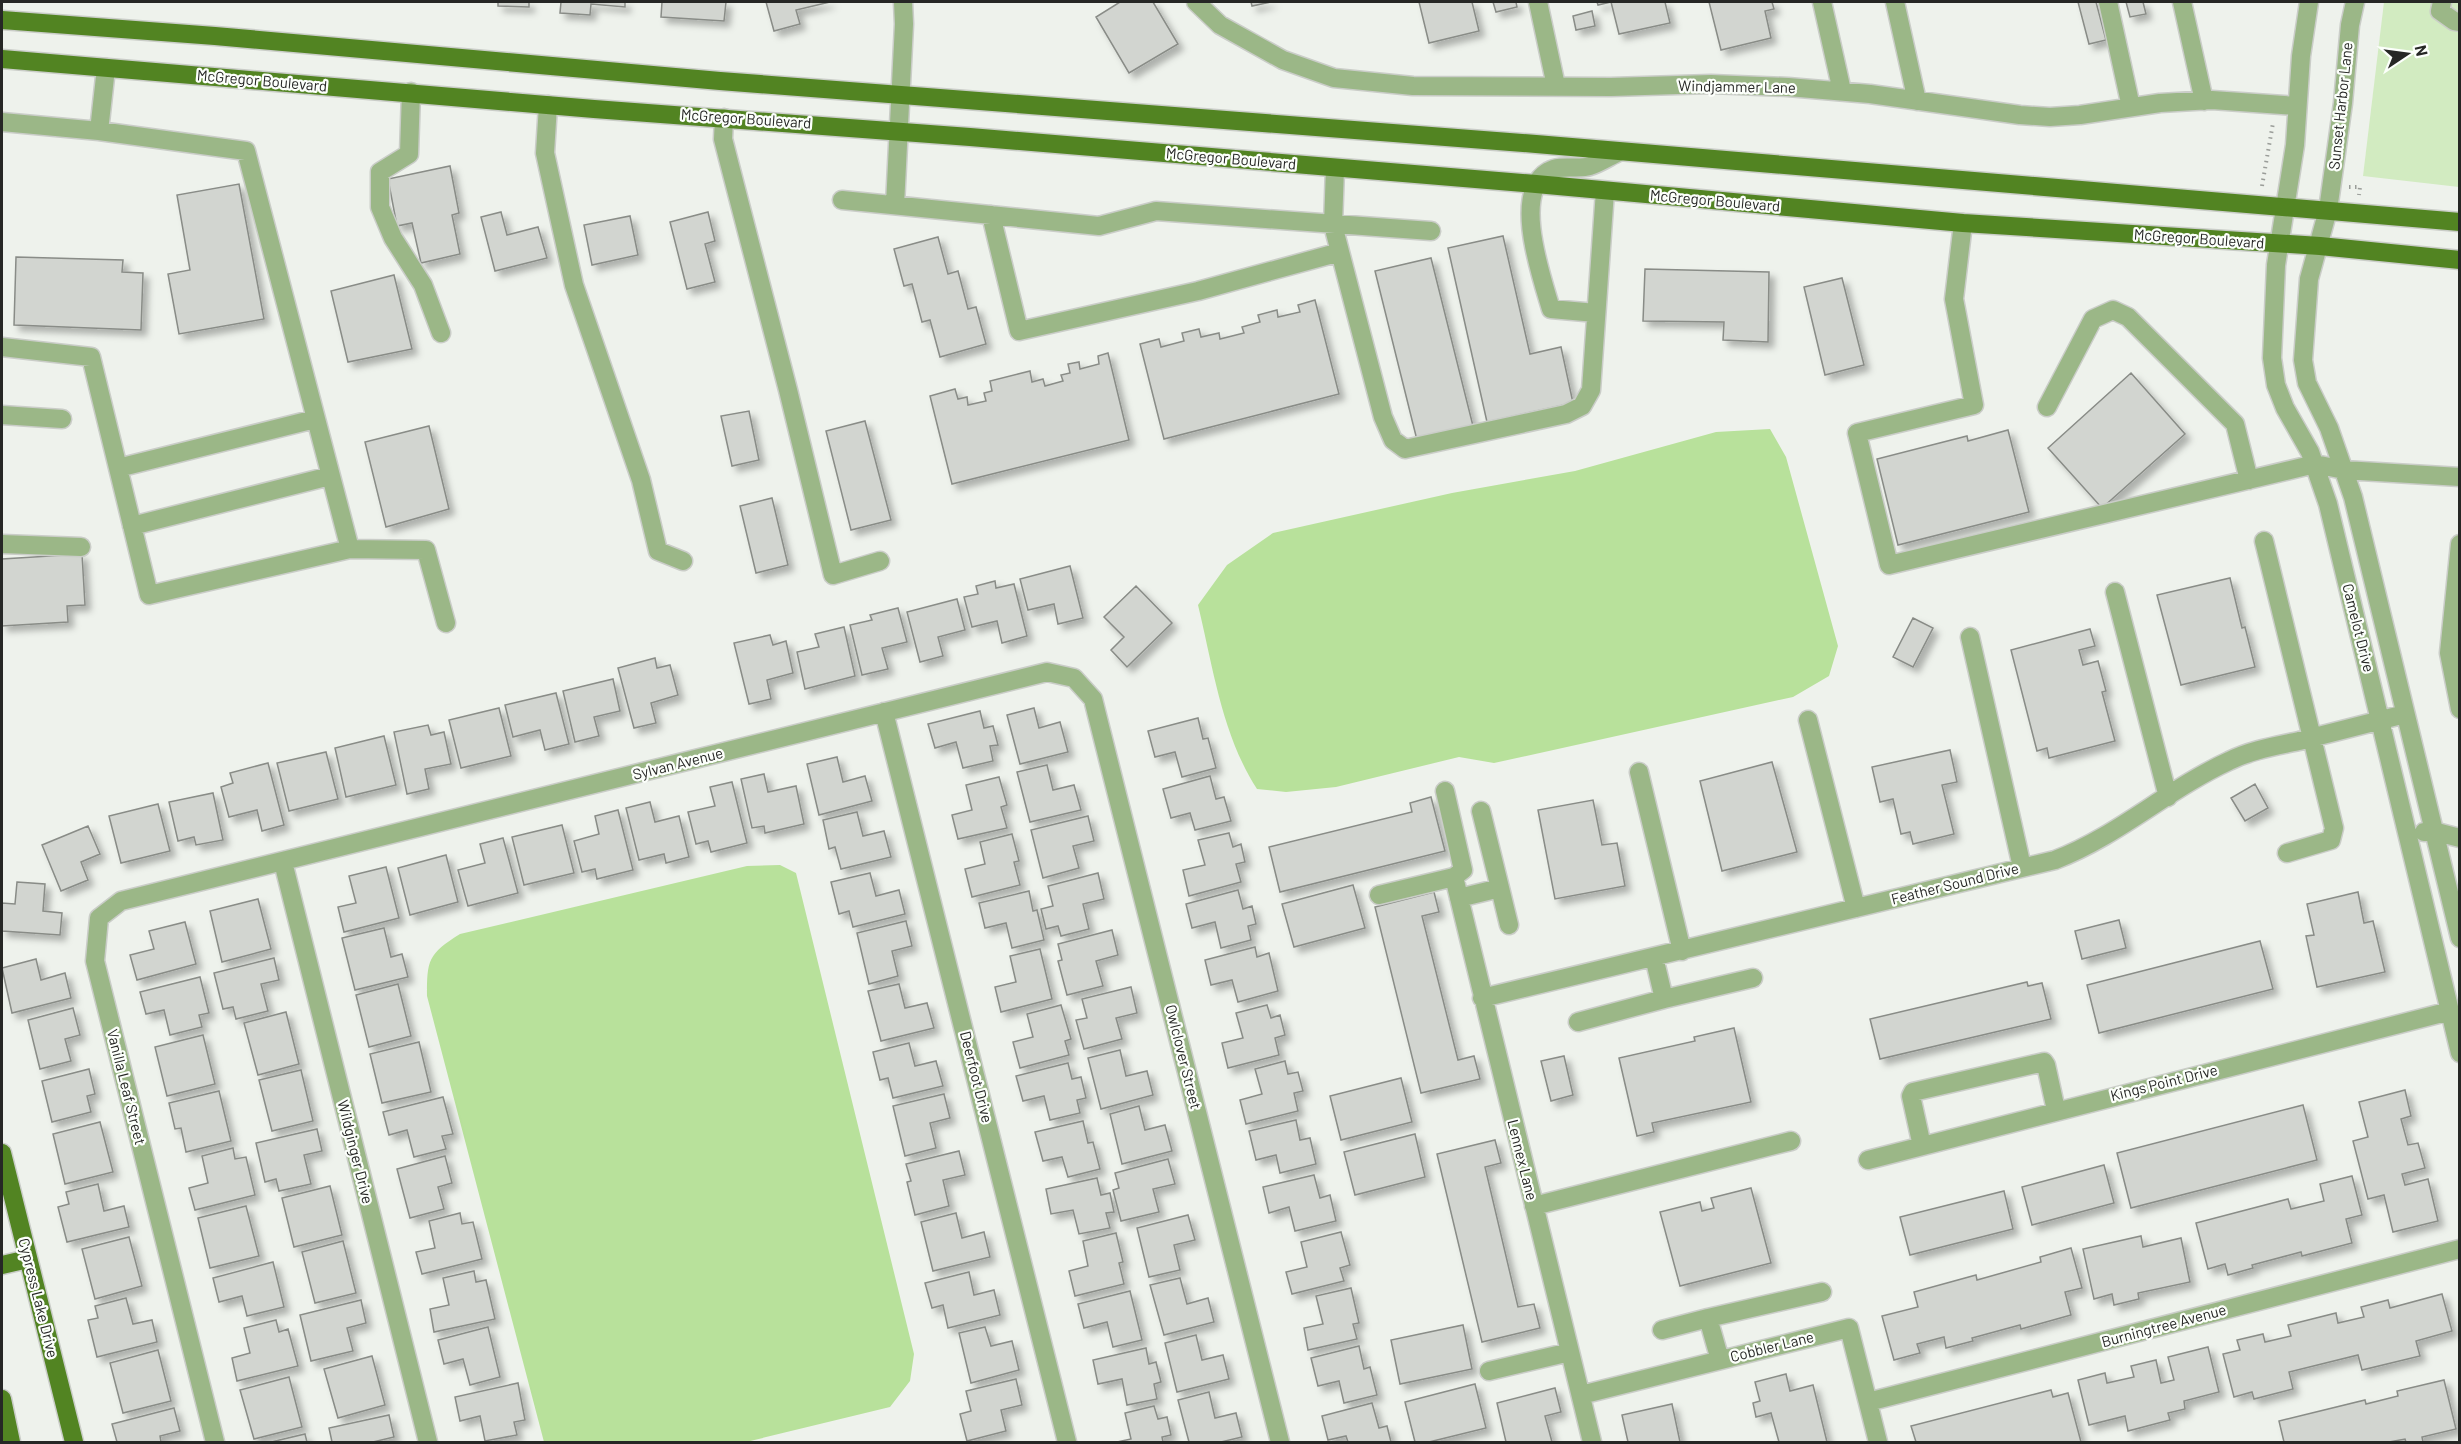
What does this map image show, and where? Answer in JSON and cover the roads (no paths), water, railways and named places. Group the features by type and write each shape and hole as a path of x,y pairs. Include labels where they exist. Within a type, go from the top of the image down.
{"main road":[{"path":"2,20 225,37 720,81 1619,152 2460,222"},
{"name":"McGregor Boulevard","path":"2,59 1536,184 1963,223 2320,246 2460,260"},
{"name":"Cypress Lake Drive","path":"2,1153 74,1443"},
{"path":"2,1265 28,1259"},
{"path":"2,1399 11,1443"}],"street":[{"path":"895,206 903,2"},
{"name":"Windjammer Lane","path":"1196,2 1220,25 1283,60 1335,78 1413,86 1711,84 1788,87 2050,117 2160,103 2204,101 2297,106"},
{"path":"1538,2 1556,86"},
{"path":"1822,2 1842,92"},
{"path":"1895,2 1917,100"},
{"path":"2108,2 2131,107"},
{"path":"2182,2 2204,101"},
{"path":"2284,206 2295,145 2301,56 2309,2"},
{"name":"Sunset Harbor Lane","path":"2328,210 2343,103 2350,25 2355,2"},
{"path":"2442,2 2440,11 2454,21 2460,22"},
{"path":"99,131 106,68"},
{"path":"411,92 409,154 380,172 380,207 393,238 423,285 441,333"},
{"path":"548,105 545,153 574,285 641,480 658,551 683,561"},
{"path":"724,118 723,139 833,575 880,561"},
{"path":"2,122 99,131 246,151 350,549"},
{"path":"1596,313 1551,309 1533,244 1531,205 1536,184 1549,171 1589,167 1619,152"},
{"path":"1335,168 1333,225 1383,417 1393,440 1405,449 1566,414 1582,406 1591,390 1605,191"},
{"path":"842,200 1099,226 1156,212 1431,231"},
{"name":"Camelot Drive","path":"2284,206 2278,244 2272,334 2276,385 2284,408 2315,464 2328,504 2408,836 2455,1014 2460,1053"},
{"name":"Camelot Drive","path":"2328,210 2320,246 2309,279 2303,360 2307,383 2330,428 2353,497 2460,938"},
{"path":"991,215 1019,331 1198,291 1340,252"},
{"path":"1963,223 1954,299 1974,405 1857,433 1889,565 2315,464 2344,470 2460,477"},
{"path":"2047,407 2092,319 2113,310 2128,317 2235,424 2249,480"},
{"path":"2,347 91,357 149,595 350,549 426,550 446,623"},
{"path":"2,415 62,419"},
{"path":"118,468 315,419"},
{"path":"132,526 330,476"},
{"path":"2264,541 2334,828 2331,840 2286,853"},
{"path":"2,544 81,547"},
{"path":"2460,544 2450,652 2460,709"},
{"path":"2115,592 2168,797"},
{"path":"1970,638 2022,867"},
{"name":"Sylvan Avenue","path":"283,862 1047,672 1074,678"},
{"name":"Owlclover Street","path":"1074,678 1093,699 1280,1443"},
{"name":"Deerfoot Drive","path":"884,712 1067,1443"},
{"name":"Feather Sound Drive","path":"1482,998 2055,860 2080,850 2209,770 2232,759 2405,714"},
{"path":"1808,720 1856,909"},
{"path":"1640,772 1682,951"},
{"path":"1379,895 1454,877 1463,870 1445,791"},
{"path":"1481,811 1509,925"},
{"path":"2408,836 2433,831 2460,838"},
{"name":"Vanilla Leaf Street","path":"215,1443 95,961 99,918 121,901 283,862"},
{"name":"Wildginger Drive","path":"283,862 428,1443"},
{"name":"Lennex Lane","path":"1454,877 1592,1443"},
{"path":"1459,898 1500,888"},
{"path":"1654,957 1664,999"},
{"path":"1578,1022 1753,978"},
{"name":"Kings Point Drive","path":"1868,1160 2056,1110 2455,1014"},
{"path":"1922,1146 1912,1092 2044,1062 2056,1110"},
{"path":"1534,1206 1791,1141"},
{"name":"Burningtree Avenue","path":"1868,1402 2460,1249"},
{"path":"1662,1330 1822,1292"},
{"path":"1708,1318 1720,1360"},
{"name":"Cobbler Lane","path":"1581,1395 1849,1328 1878,1443"},
{"path":"1489,1371 1570,1352"}]}
